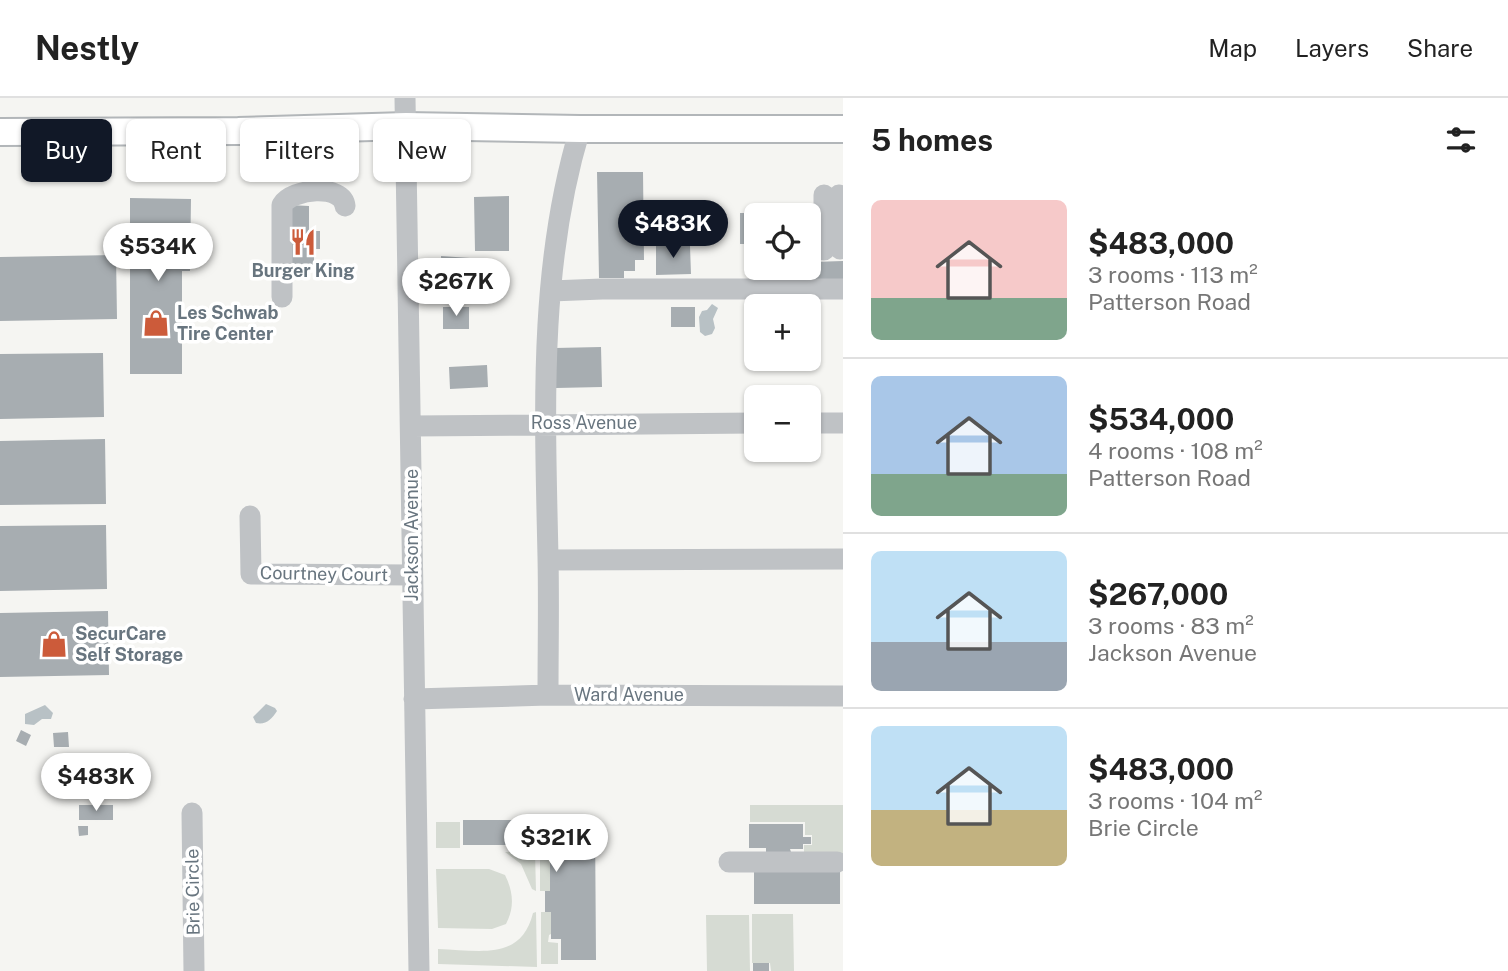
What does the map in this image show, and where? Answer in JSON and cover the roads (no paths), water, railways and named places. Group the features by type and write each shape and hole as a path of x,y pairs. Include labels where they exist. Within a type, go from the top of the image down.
{"main road":[{"path":"0,132 238,131 373,127"},
{"path":"471,127 843,129"}],"street":[{"name":"Jackson Avenue","path":"405,98 406,119"},
{"path":"548,695 544,424 551,291 553,260 568,170 580,130"},
{"name":"Jackson Avenue","path":"407,182 419,971"},
{"path":"282,298 282,205 294,194 329,192 341,196 345,206"},
{"path":"831,195 832,249"},
{"path":"551,291 843,289"},
{"name":"Ross Avenue","path":"412,426 744,423"},
{"path":"821,423 843,423"},
{"name":"Courtney Court","path":"250,516 251,574 412,575"},
{"path":"548,560 843,559"},
{"name":"Ward Avenue","path":"414,699 548,695 843,696"},
{"name":"Brie Circle","path":"192,813 194,971"},
{"path":"729,862 837,862"}],"place":[{"name":"Burger King","path":"303,242"},
{"name":"Les Schwab Tire Center","path":"156,323"},
{"name":"SecurCare Self Storage","path":"54,644"}]}
